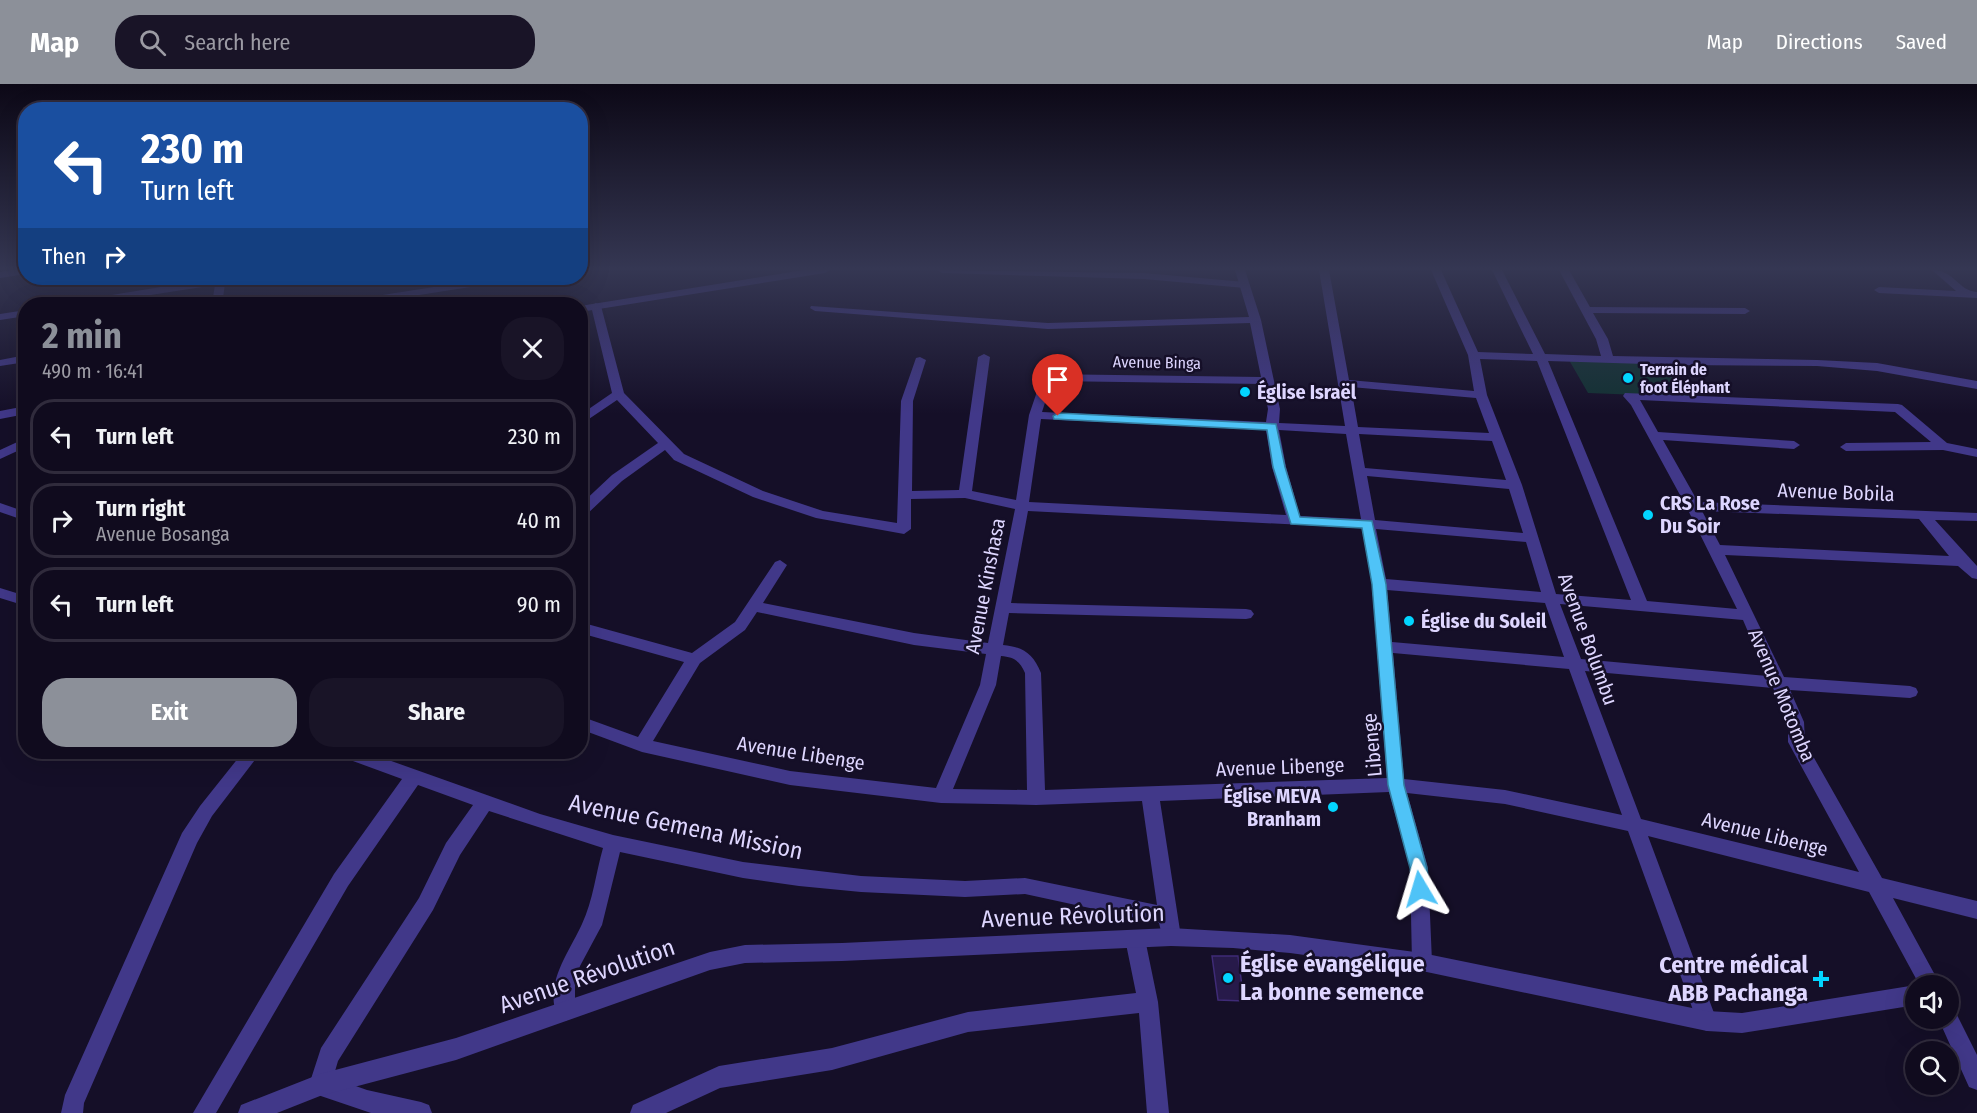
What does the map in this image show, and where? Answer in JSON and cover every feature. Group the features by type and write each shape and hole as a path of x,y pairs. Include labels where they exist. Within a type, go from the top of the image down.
{"street":[{"path":"599,318 618,394 679,457 758,494 821,515 904,529 907,401 920,360"},
{"path":"945,318 1048,326 1255,320 1274,409 1272,427 1279,467 1295,521"},
{"name":"Libenge","path":"1333,318 1379,584 1396,785 1419,868 1422,962"},
{"name":"Avenue Bolumbu","path":"1457,318 1474,355 1481,396 1515,485 1550,597 1707,1021"},
{"path":"1521,318 1541,357 1641,605"},
{"path":"1590,318 1602,339 1608,359"},
{"path":"1474,355 1817,363 1877,367 1977,385"},
{"path":"965,494 984,357"},
{"path":"0,363 18,360"},
{"name":"Avenue Binga","path":"1047,377 1268,381"},
{"name":"Avenue Kinshasa","path":"941,796 988,685 1022,506 1035,415 1047,377"},
{"path":"1345,383 1481,396"},
{"path":"588,415 618,394"},
{"name":"Avenue Motomba","path":"1925,975 1878,885 1797,742 1796,722 1748,615 1693,506 1636,403 1629,396 1898,408 1943,446"},
{"path":"0,415 18,412"},
{"path":"1035,415 1495,437"},
{"path":"1652,435 1794,445"},
{"path":"588,505 616,478 666,443"},
{"path":"0,454 18,446"},
{"path":"1846,447 1943,446 1977,453"},
{"path":"1359,471 1515,485"},
{"path":"904,495 965,494 1022,506 1368,524 1531,538"},
{"name":"Avenue Bobila","path":"1693,506 1977,517"},
{"path":"0,507 18,514"},
{"path":"1923,515 1962,561 1977,574"},
{"path":"1715,550 1962,561"},
{"path":"642,745 694,659 740,626 780,565"},
{"path":"1379,584 1748,615"},
{"path":"0,593 18,599"},
{"path":"753,606 914,639 1016,652 1028,661 1033,674 1036,798"},
{"path":"1002,608 1246,614"},
{"path":"588,629 694,659"},
{"path":"1384,647 1574,662 1779,684 1910,692"},
{"name":"Avenue Libenge","path":"588,725 642,745 790,778 941,796 1036,798 1396,785 1505,797 1634,825 1977,910"},
{"path":"72,1113 73,1103 189,839 206,811 247,759"},
{"name":"Avenue Gemena Mission","path":"367,759 485,802 613,843 743,870 799,878 965,889 1025,886 1167,916"},
{"path":"204,1113 341,880 414,776"},
{"path":"1150,794 1171,937"},
{"path":"421,1113 367,1101 320,1085 329,1056 426,903 453,849 485,802"},
{"path":"565,1011 565,985 570,964 592,925 613,843"},
{"name":"Avenue Révolution","path":"249,1113 320,1085 410,1063 710,961 745,954 1171,937 1290,944 1422,962 1707,1021 1742,1023 1905,997"},
{"path":"1135,939 1148,1002 1158,1113"},
{"path":"641,1113 719,1077 832,1059 968,1022 1148,1002"},
{"path":"1953,1029 1977,1079"}],"green space":[{"name":"Terrain de foot Éléphant","path":"1569,360 1667,364 1690,397 1588,393"}],"building":[{"name":"Église évangélique La bonne semence","path":"1212,956 1238,956 1244,1001 1218,1000"}],"place":[{"name":"Terrain de foot Éléphant","path":"1628,378"},
{"name":"Église Israël","path":"1245,392"},
{"name":"CRS La Rose Du Soir","path":"1648,515"},
{"name":"Église du Soleil","path":"1409,621"},
{"name":"Église MEVA Branham","path":"1333,807"},
{"name":"Église évangélique La bonne semence","path":"1228,978"},
{"name":"Centre médical ABB Pachanga","path":"1821,979"}],"route":[{"path":"1058,416 1272,427 1279,467 1295,521 1368,524 1379,584 1396,785 1419,868 1420,889"}]}
